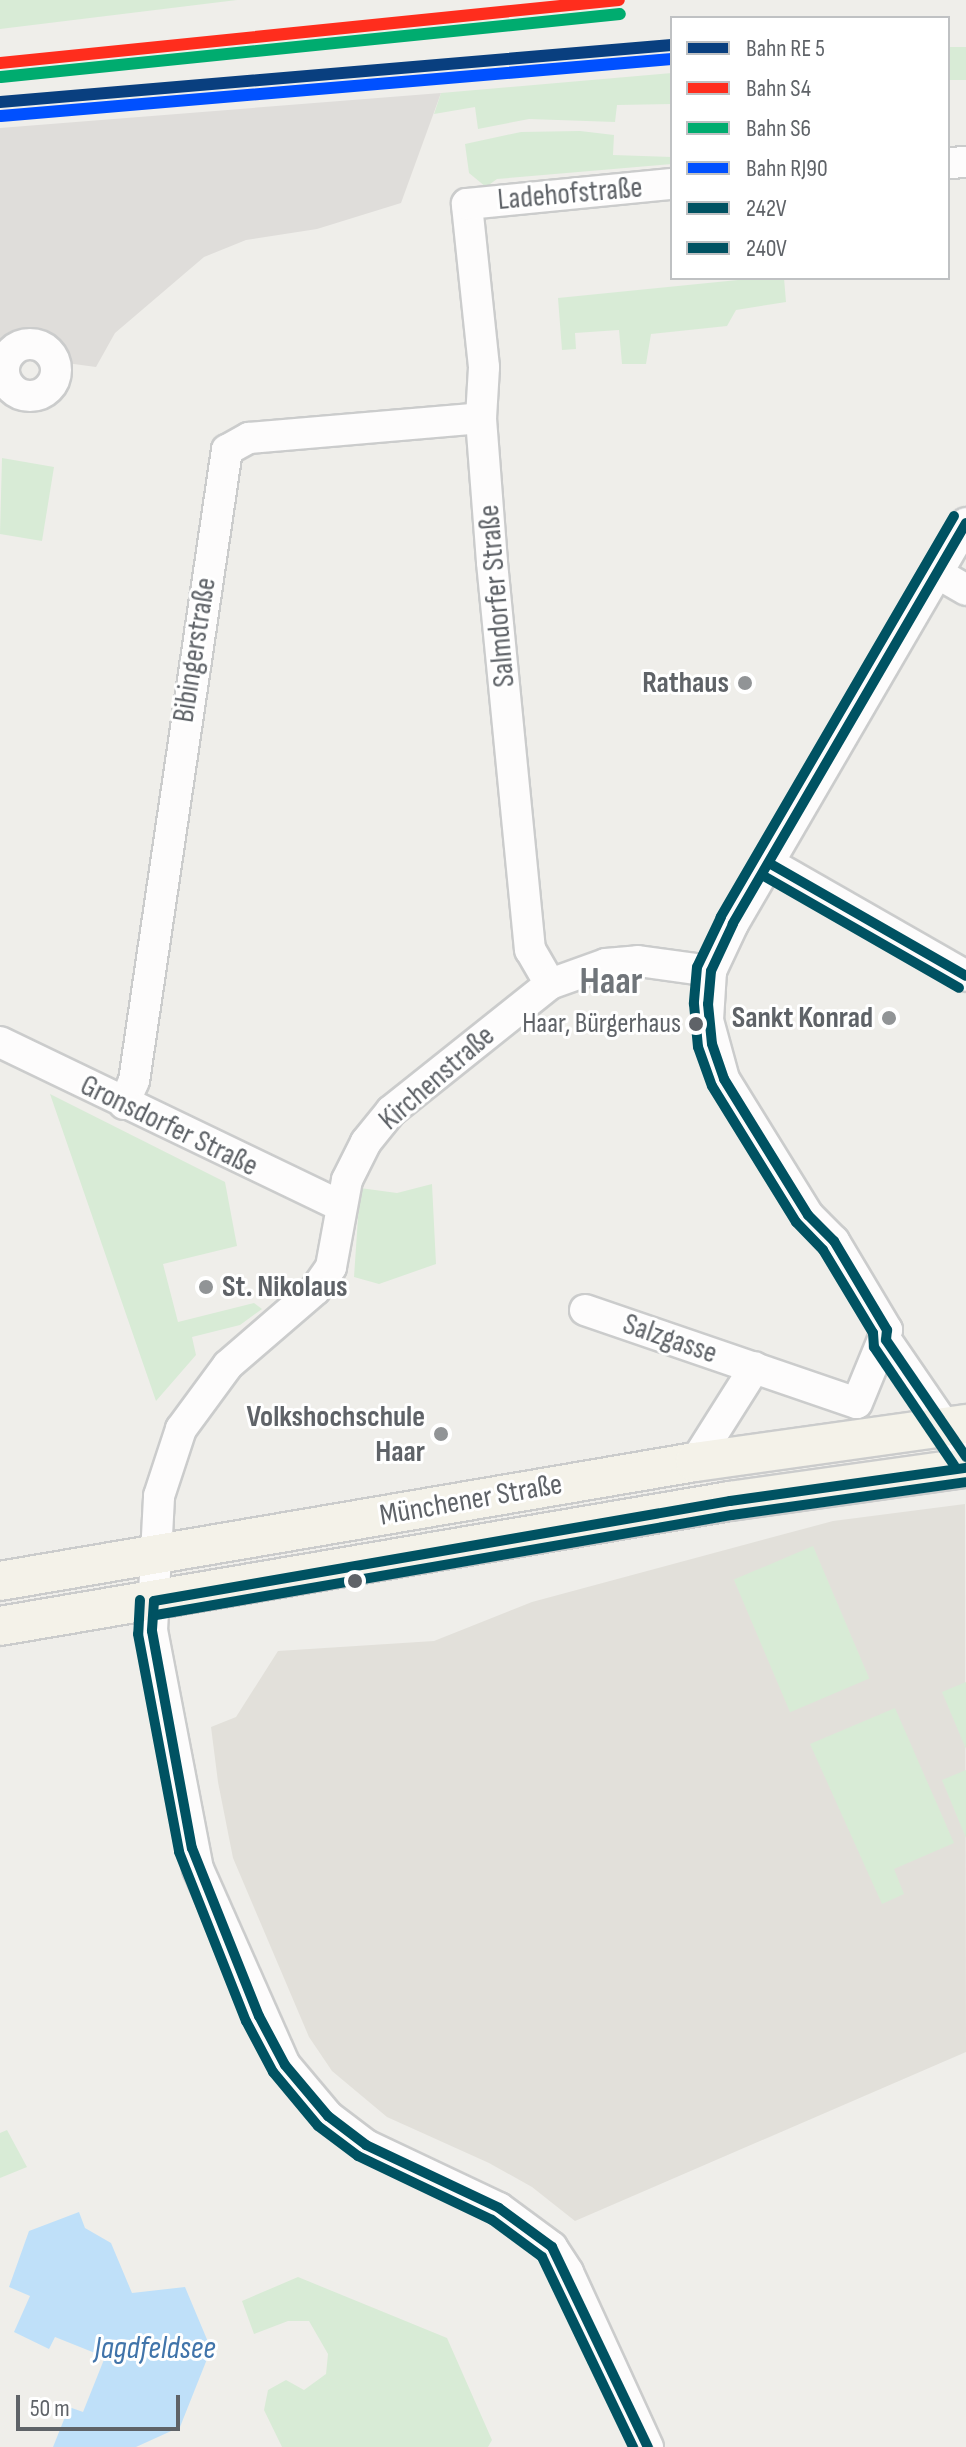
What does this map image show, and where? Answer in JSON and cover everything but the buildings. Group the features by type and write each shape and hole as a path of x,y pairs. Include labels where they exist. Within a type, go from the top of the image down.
{"main road":[{"name":"Münchener Straße","path":"0,1581 695,1462 859,1420 954,1425"},
{"name":"Münchener Straße","path":"0,1626 730,1501 966,1468"}],"street":[{"name":"Ladehofstraße","path":"467,204 670,184"},
{"name":"Salmdorfer Straße","path":"467,204 484,367 481,418 530,950 550,984"},
{"name":"Bibingerstraße","path":"124,1104 134,1081 227,450 249,438 481,418"},
{"path":"859,1420 887,1330 834,1241 808,1215 724,1079 708,1020 711,971 769,863 966,523"},
{"path":"937,573 966,590"},
{"path":"769,863 966,976"},
{"name":"Kirchenstraße","path":"648,2447 568,2272 552,2247 499,2208 366,2145 321,2110 285,2065 259,2016 192,1848 152,1631 159,1496 181,1429 228,1365 322,1281 331,1267 339,1205 366,1142 391,1111 550,984 606,964 654,962 711,971"},
{"name":"Gronsdorfer Straße","path":"0,1042 339,1205"},
{"name":"Salzgasse","path":"585,1310 755,1367 859,1420"},
{"path":"886,1340 954,1425 966,1457"},
{"name":"Salzgasse","path":"695,1462 755,1367"}],"shaded area":[{"path":"441,93 401,203 317,229 246,240 204,257 115,333 96,367 0,354 0,128"},
{"path":"965,1504 966,2052 575,2221 532,2187 489,2163 387,2117 332,2071 309,2037 233,1858 218,1782 211,1727 236,1717 278,1651 434,1641 532,1602 833,1521"}],"green space":[{"path":"0,0 237,0 0,29"},
{"path":"950,47 966,47 966,80 950,80"},
{"path":"670,73 670,104 617,105 615,122 529,119 478,129 475,107 434,114 441,93"},
{"path":"580,131 614,135 613,155 670,157 670,164 497,179 486,187 469,173 465,144 521,132"},
{"path":"738,280 784,280 786,302 736,310 727,326 651,334 646,364 622,364 619,330 575,333 576,349 562,350 558,298"},
{"path":"2,458 54,467 42,541 0,534"},
{"path":"50,1094 225,1182 237,1246 163,1264 178,1322 254,1303 262,1309 240,1325 192,1337 196,1355 156,1401"},
{"path":"432,1184 436,1264 379,1284 354,1277 360,1188 397,1193"},
{"path":"813,1546 869,1679 790,1712 734,1580"},
{"path":"966,1682 966,1749 942,1692"},
{"path":"895,1708 954,1843 894,1869 904,1894 882,1904 810,1744"},
{"path":"966,1770 966,1838 942,1780"},
{"path":"7,2130 27,2167 0,2178 0,2133"},
{"path":"298,2277 447,2338 492,2440 488,2447 282,2447 264,2410 268,2390 286,2380 304,2390 326,2374 328,2354 309,2321 288,2321 254,2334 242,2301"}],"water":[{"name":"Jagdfeldsee","path":"79,2212 85,2228 111,2243 132,2293 185,2287 211,2349 180,2427 136,2447 53,2447 69,2407 83,2412 105,2357 55,2337 49,2349 14,2332 30,2296 9,2287 29,2231"}],"transit line":[{"path":"0,102 670,45"},
{"name":"240V","path":"954,516 721,917 697,967 694,1004 698,1047 712,1086 796,1222 823,1250 873,1333 874,1347 954,1465"},
{"name":"242V","path":"966,523 733,924 711,971 708,1004 712,1044 724,1079 808,1215 834,1241 887,1330 886,1340 966,1457"},
{"name":"242V","path":"769,863 966,976"},
{"name":"240V","path":"762,875 959,988"},
{"name":"242V","path":"154,1601 730,1501 966,1468"},
{"name":"240V","path":"156,1615 732,1515 966,1482"},
{"name":"240V","path":"140,1600 138,1634 179,1852 246,2021 273,2072 318,2126 358,2156 492,2220 542,2257 633,2447"},
{"name":"242V","path":"154,1601 152,1631 192,1848 259,2016 285,2065 328,2116 366,2145 499,2208 552,2247 648,2447"}],"rail line":[{"name":"S4","path":"0,63 619,0"},
{"name":"S6","path":"1,77 620,14"},
{"name":"RJ90","path":"1,116 670,59"}],"place":[{"name":"Rathaus","path":"745,683"},
{"name":"Sankt Konrad","path":"889,1018"},
{"name":"Haar, Bürgerhaus","path":"696,1024"},
{"name":"St. Nikolaus","path":"206,1287"},
{"name":"Volkshochschule Haar","path":"441,1434"}],"district":[{"name":"Haar","path":"611,982"}]}
